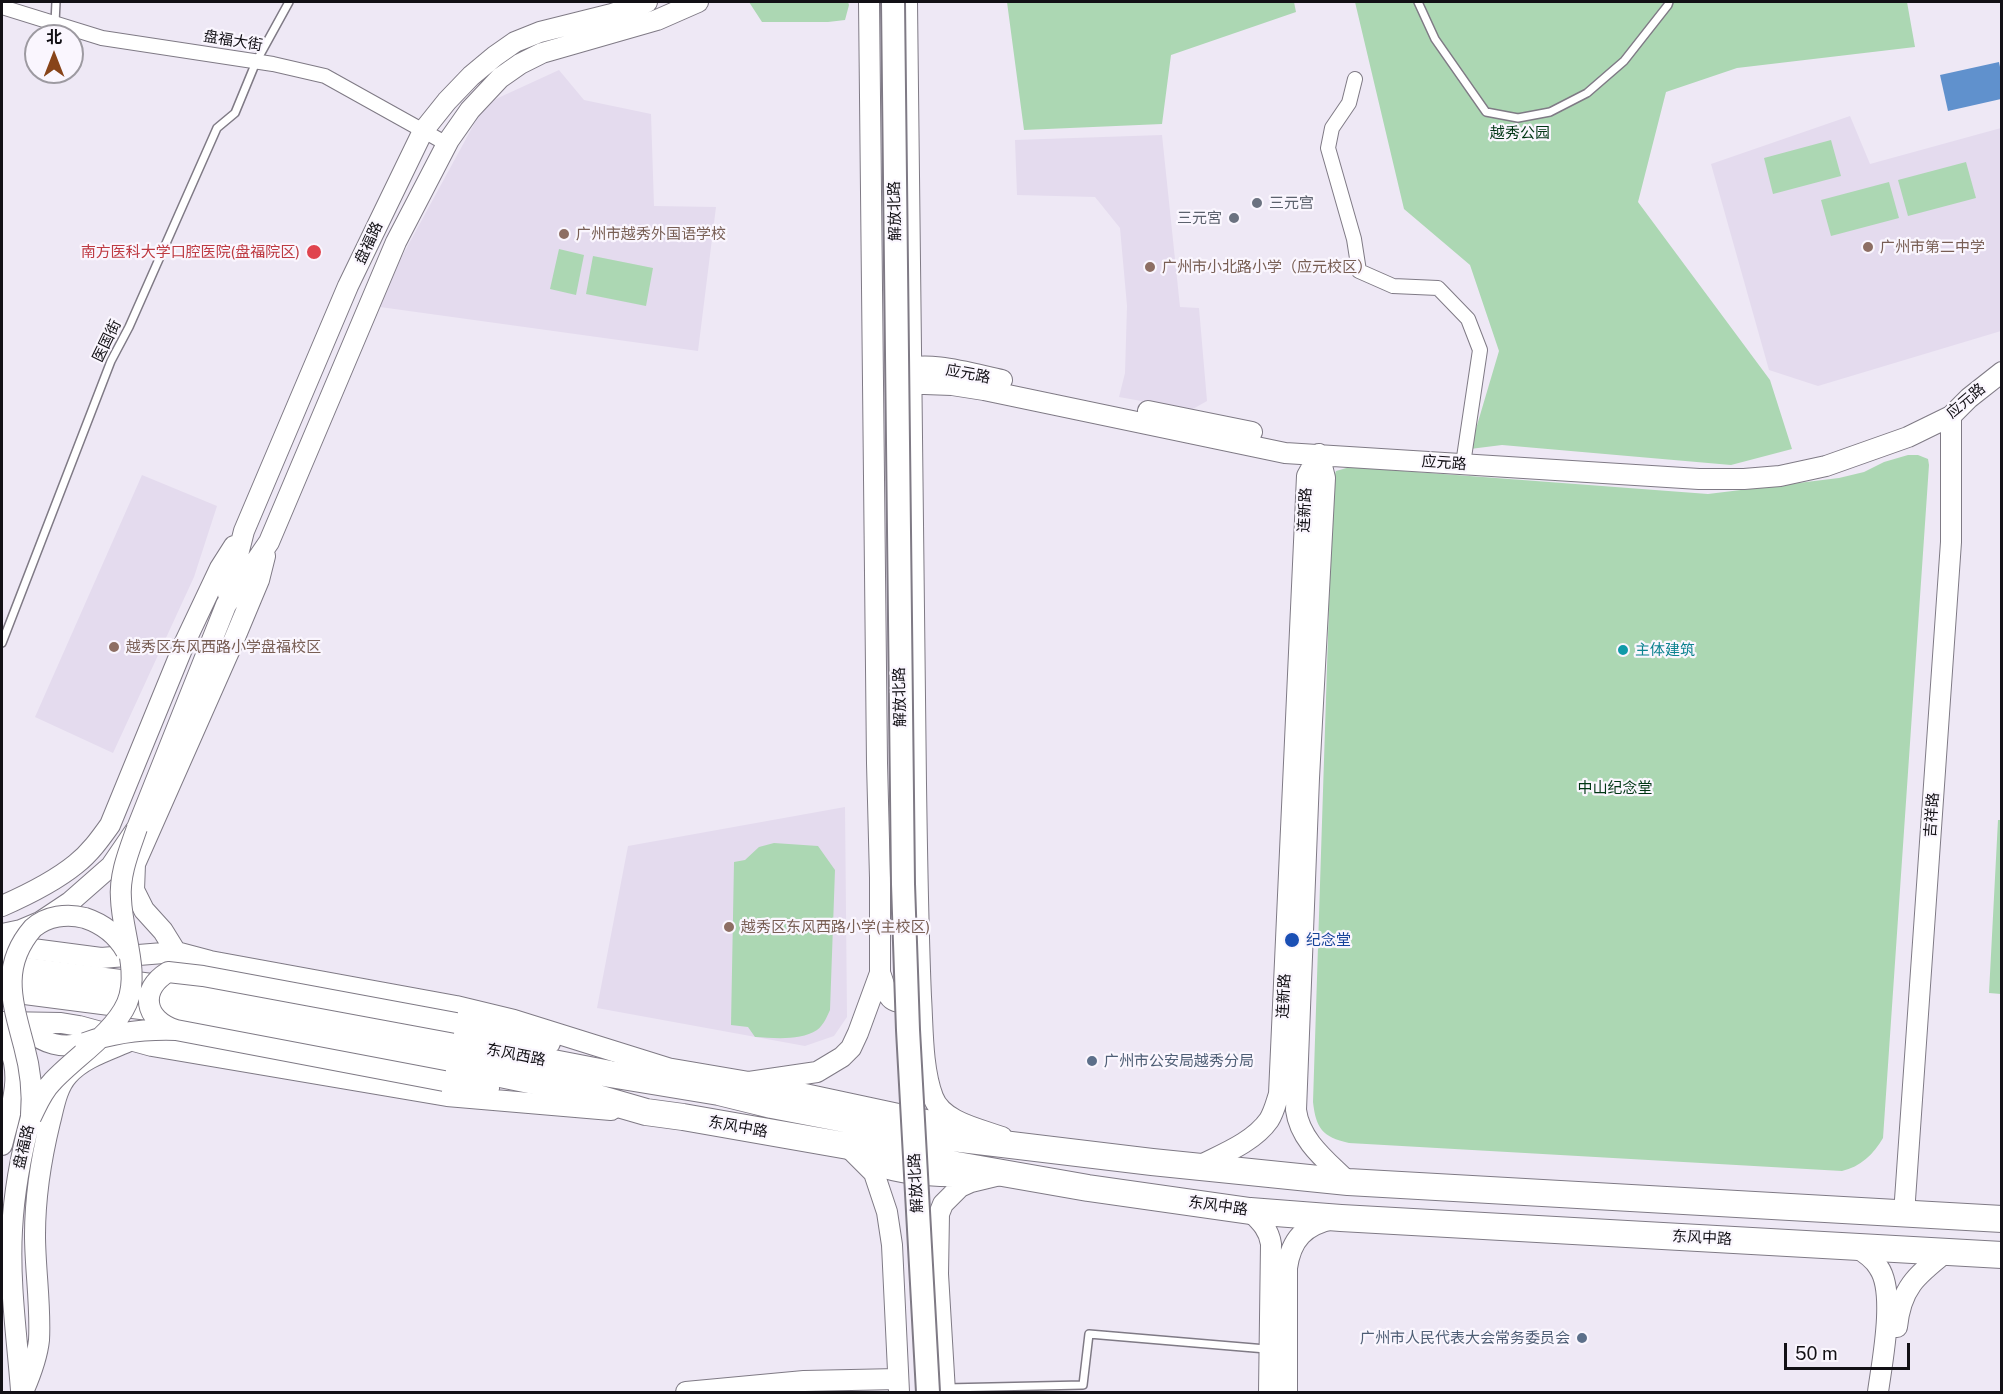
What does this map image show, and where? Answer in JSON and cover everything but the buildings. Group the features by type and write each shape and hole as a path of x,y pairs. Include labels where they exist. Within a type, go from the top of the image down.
{"highway":[{"name":"东风西路","path":"2,968 175,990 610,1074 719,1092 772,1105 928,1135 1029,1147"},
{"path":"9,1014 172,1010 445,1072"},
{"name":"东风中路","path":"445,1072 549,1084 646,1113 683,1117 1005,1174 1250,1211 2001,1255"},
{"path":"1029,1147 1348,1182 2001,1219"}],"main road":[{"name":"解放北路","path":"882,2 892,842 899,1052 917,1392"},
{"name":"解放北路","path":"893,2 903,884 908,1030 939,1391"}],"street":[{"name":"盘福路","path":"226,605 244,531 348,286 423,131 471,76 515,42 540,32 647,2"},
{"path":"176,952 163,931 144,910 135,890 135,864 246,612 259,580 269,542 396,242 447,144 477,103 500,78 520,64 542,53 657,20 698,2"},
{"name":"解放北路","path":"719,1092 749,1082 817,1072 842,1057 851,1048 858,1033 880,973 869,2"},
{"name":"解放北路","path":"906,2 917,878 925,1054 930,1085 937,1105 960,1122 1029,1147"},
{"name":"盘福大街","path":"2,7 102,38 256,62 325,76 447,144"},
{"path":"1355,79 1349,103 1332,128 1328,148 1354,238 1359,271 1393,286 1438,288 1468,320 1480,350 1463,464"},
{"name":"应元路","path":"873,382 936,367 1293,441 1319,454 1700,479 1762,477 1826,466 1908,437 1951,416 2001,372"},
{"name":"吉祥路","path":"1904,1214 1951,542 1951,416"},
{"name":"连新路","path":"1197,1167 1258,1132 1273,1113 1279,1094 1307,476 1319,454"},
{"name":"连新路","path":"1319,454 1325,478 1308,788 1296,1110 1304,1136 1348,1182"},
{"path":"2,906 28,894 77,864 110,825 185,642 220,568 244,531"},
{"path":"31,1117 42,1095 60,1073 92,1040 118,1018 127,1003 131,991 132,973 121,899 121,884 136,828 226,605 269,542"},
{"path":"31,1117 28,1063 9,1014 8,979 12,957 24,938 40,922 101,877 119,857 136,828"},
{"path":"2,934 54,918 76,916 96,922 115,935 130,960"},
{"path":"2,945 100,958 176,952 210,962 456,1006 514,1020 674,1070"},
{"path":"166,1030 152,1015 148,1005 153,985 168,972 203,976 456,1023 674,1070 749,1082 927,1119 1029,1147"},
{"path":"880,973 890,998 894,1000 904,1002 910,1000 921,986"},
{"path":"9,1014 80,1026 153,1046 447,1096 646,1113"},
{"path":"9,1014 43,1040 55,1045 69,1046 111,1034 166,1030 445,1072"},
{"path":"60,1073 117,1040 166,1030"},
{"path":"2,1035 13,1054 16,1083 2,1145"},
{"path":"22,1392 34,1365 39,1340 35,1237 36,1196 44,1145 56,1099 66,1077 74,1069 132,1040"},
{"name":"盘福路","path":"22,1392 11,1256 12,1222 17,1176 31,1117"},
{"path":"847,1146 874,1173 887,1212 892,1245 903,1388"},
{"path":"686,1392 804,1382 939,1391 939,1214 950,1195 960,1187 1005,1174"},
{"path":"1250,1211 1261,1221 1268,1232 1271,1244 1269,1392"},
{"path":"1287,1392 1287,1268 1291,1248 1300,1235 1318,1223 1341,1218"},
{"path":"1855,1246 1868,1255 1880,1268 1886,1282 1887,1306 1878,1392"},
{"path":"1890,1392 1899,1308 1905,1292 1914,1280 1945,1253"},
{"path":"2,1333 22,1392"}],"lane":[{"path":"55,23 56,2"},
{"name":"医国街","path":"2,643 111,361 129,327 217,128 235,113 256,62 289,2"},
{"path":"1418,2 1434,39 1486,112 1518,118 1550,112 1587,93 1624,61 1669,2"},
{"path":"939,1391 1083,1385 1089,1334 1269,1349"}],"shaded area":[{"name":"广州市越秀外国语学校","path":"559,70 584,100 651,114 654,206 716,207 698,351 380,307 400,260 485,104"},
{"name":"广州市第二中学","path":"1850,116 1870,164 2001,128 2001,331 1818,386 1769,370 1711,164"},
{"name":"广州市小北路小学（应元校区）","path":"1162,135 1180,307 1199,308 1207,401 1191,410 1119,397 1125,373 1127,306 1120,228 1095,197 1017,195 1015,140"},
{"name":"越秀区东风西路小学盘福校区","path":"142,475 217,506 194,577 113,753 35,717"},
{"name":"越秀区东风西路小学(主校区)","path":"845,807 847,1017 834,1036 805,1046 597,1008 628,846"}],"green space":[{"path":"749,2 848,2 849,5 845,20 762,22"},
{"path":"1007,2 1294,2 1296,12 1171,55 1162,124 1024,130"},
{"name":"越秀公园","path":"1355,2 1907,2 1915,47 1737,68 1666,92 1638,202 1770,380 1792,449 1731,465 1502,445 1470,449 1499,351 1470,265 1404,209"},
{"path":"1831,140 1841,176 1773,194 1764,158"},
{"path":"1966,162 1976,198 1908,216 1898,180"},
{"path":"1889,182 1899,218 1831,236 1821,200"},
{"path":"559,249 584,255 576,295 550,289"},
{"path":"593,256 653,268 646,306 586,294"},
{"name":"中山纪念堂","path":"1908,455 1918,455 1928,459 1929,465 1883,1138 1875,1149 1861,1163 1842,1171 1349,1143 1332,1138 1322,1130 1316,1119 1313,1102 1333,480 1336,471 1350,467 1708,494 1839,478 1864,472 1884,462"},
{"path":"1998,820 2002,820 2001,994 1989,993"},
{"path":"774,843 818,846 835,870 830,1010 817,1030 803,1036 755,1037 748,1027 731,1025 734,862 745,860 759,847"}],"water":[{"path":"1999,62 2001,99 1948,111 1940,75"}],"place":[{"name":"三元宫","path":"1257,203"},
{"name":"三元宮","path":"1234,218"},
{"name":"广州市越秀外国语学校","path":"564,234"},
{"name":"广州市第二中学","path":"1868,247"},
{"name":"南方医科大学口腔医院(盘福院区)","path":"314,252"},
{"name":"广州市小北路小学（应元校区）","path":"1150,267"},
{"name":"越秀区东风西路小学盘福校区","path":"114,647"},
{"name":"主体建筑","path":"1623,650"},
{"name":"越秀区东风西路小学(主校区)","path":"729,927"},
{"name":"纪念堂","path":"1292,940"},
{"name":"广州市公安局越秀分局","path":"1092,1061"},
{"name":"广州市人民代表大会常务委员会","path":"1582,1338"}]}
